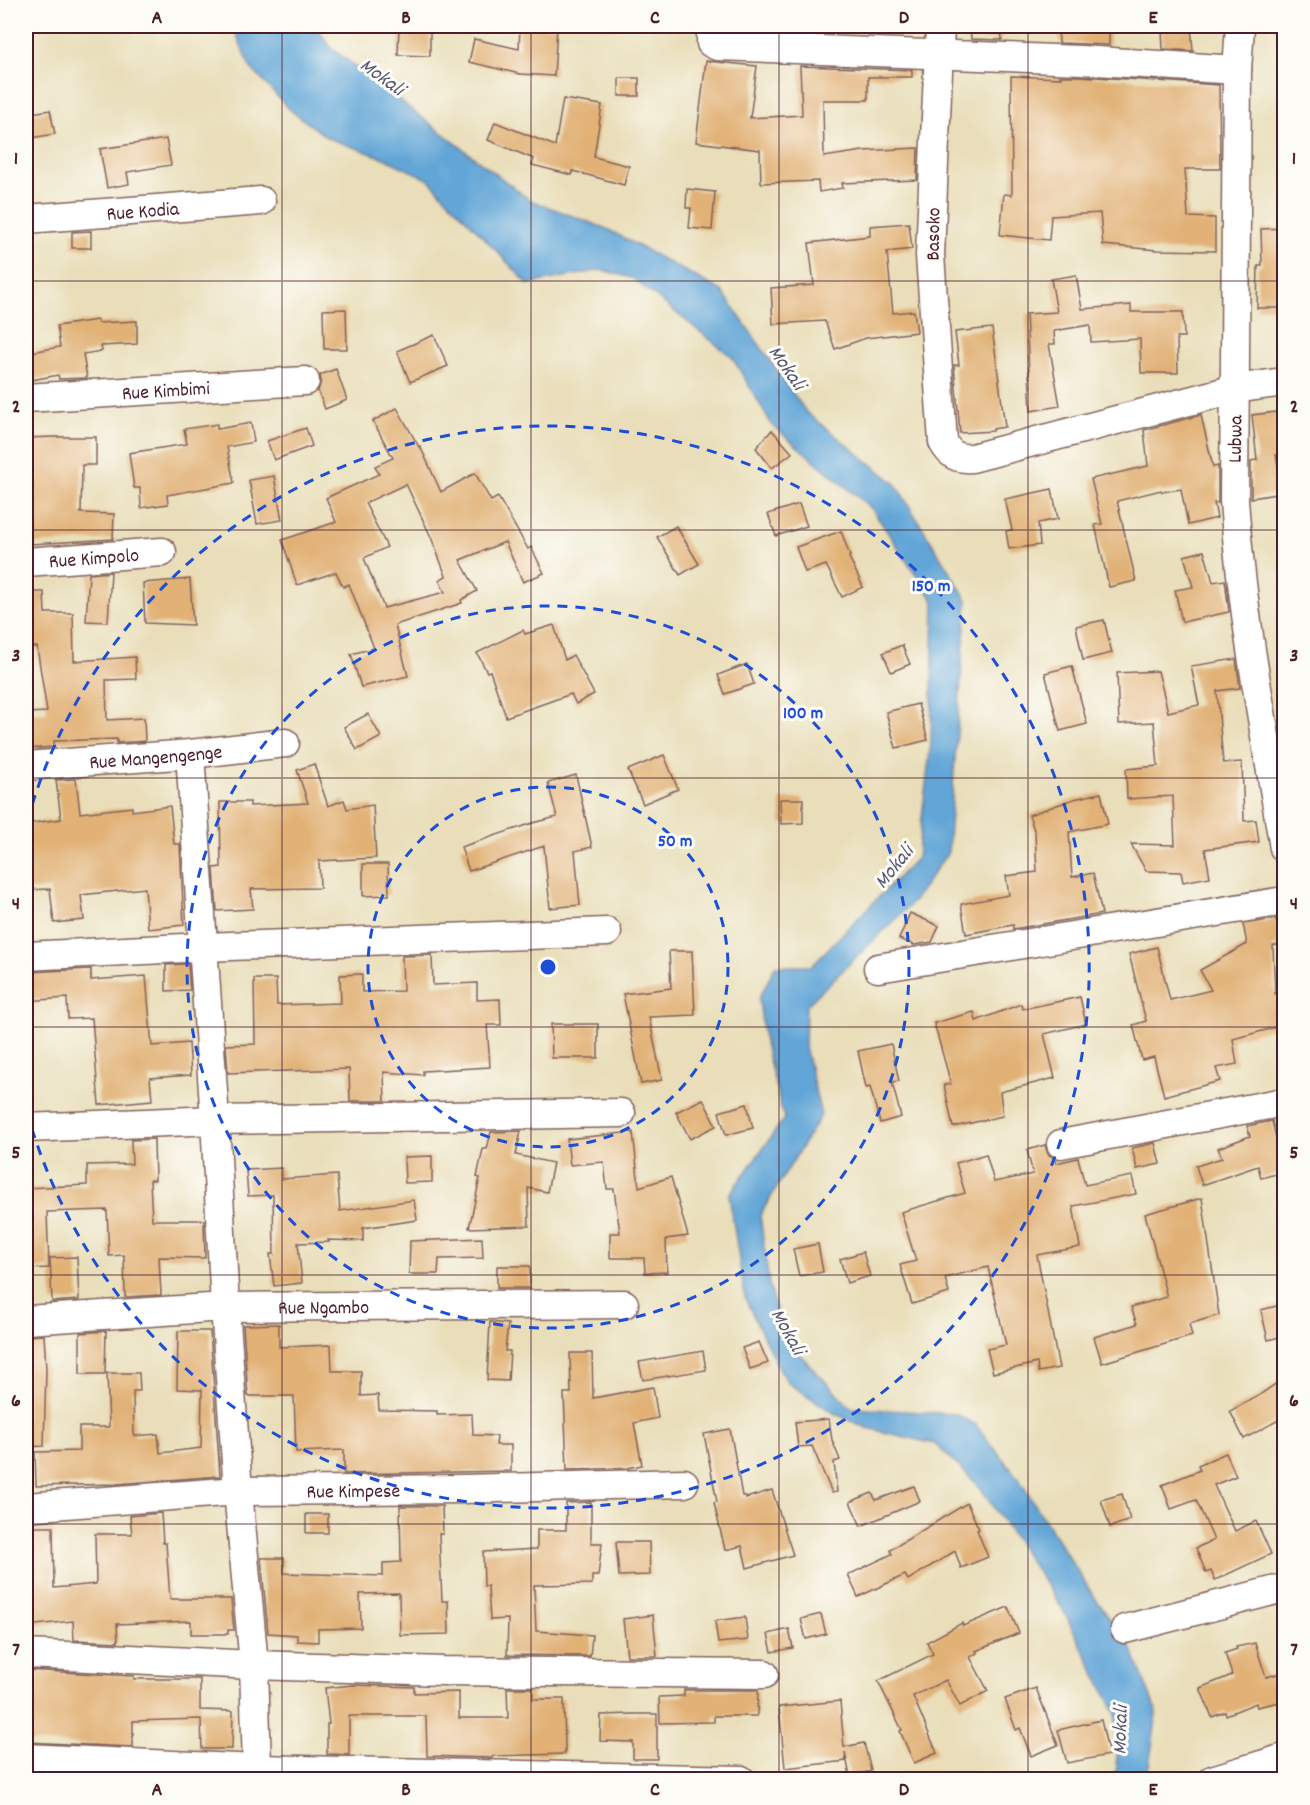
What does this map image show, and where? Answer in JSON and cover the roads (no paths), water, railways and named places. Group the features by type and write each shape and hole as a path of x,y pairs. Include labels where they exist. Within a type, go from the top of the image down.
{"street":[{"name":"Basoko","path":"940,26 930,255 943,442 948,451 955,456 972,458 1235,389"},
{"name":"Lubwa","path":"1240,26 1237,70 1234,500 1237,549 1284,848"},
{"path":"714,36 939,55 1081,60 1237,70"},
{"name":"Rue Kodia","path":"26,219 261,201"},
{"name":"Rue Kimbimi","path":"26,398 306,381"},
{"path":"1235,389 1284,382"},
{"name":"Rue Kimpolo","path":"26,562 162,552"},
{"name":"Rue Mangengenge","path":"26,766 190,754 285,743"},
{"path":"190,754 215,1120 225,1308 238,1491 254,1665 257,1769"},
{"path":"878,968 1284,901"},
{"path":"26,956 608,932"},
{"path":"1061,1144 1284,1102"},
{"path":"26,1128 215,1120 621,1113"},
{"name":"Rue Ngambo","path":"26,1320 225,1308 624,1304"},
{"name":"Rue Kimpese","path":"26,1507 238,1491 462,1489 684,1483"},
{"path":"1125,1629 1284,1588"},
{"path":"26,1654 443,1671 764,1674"},
{"path":"26,1758 257,1769 741,1779"},
{"path":"1212,1779 1284,1758"}],"water":[{"name":"Mokali","path":"233,26 316,26 331,48 530,200 607,229 722,291 806,412 895,483 967,600 948,852 914,901 806,1006 805,1047 821,1115 760,1215 769,1284 784,1338 851,1408 955,1414 975,1424 1018,1478 1089,1589 1133,1652 1157,1713 1149,1766 1140,1779 1110,1779 1117,1769 1116,1714 1062,1608 979,1486 935,1444 867,1428 834,1413 788,1383 745,1298 729,1195 784,1119 764,1040 759,999 775,966 811,966 917,858 931,743 934,601 872,509 772,425 732,357 632,278 601,270 528,284 428,179 384,158 328,138 289,109 250,67"}]}
